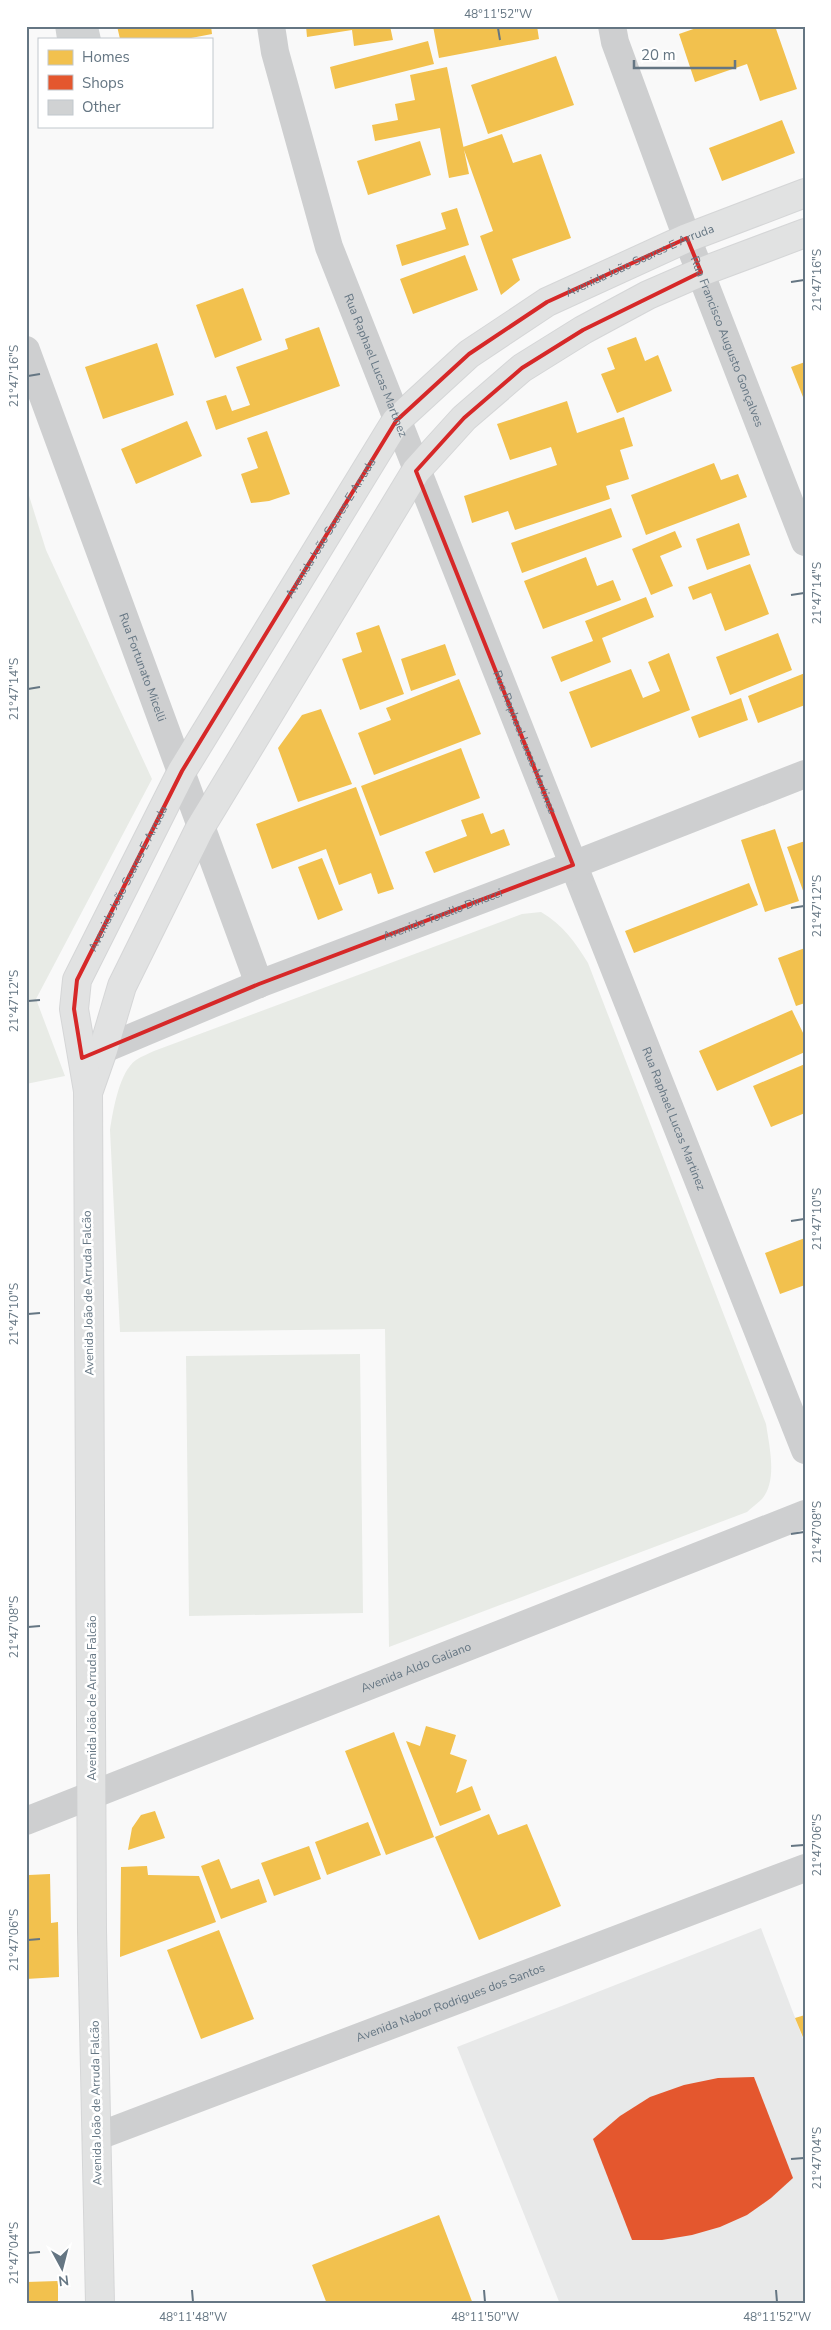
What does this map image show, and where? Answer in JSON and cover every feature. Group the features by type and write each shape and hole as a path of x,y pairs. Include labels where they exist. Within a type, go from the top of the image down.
{"street":[{"name":"Rua Raphael Lucas Martinez","path":"271,26 275,52 329,247 396,421 805,1450"},
{"name":"Rua Francisco Augusto Gonçalves","path":"612,26 615,42 687,238 805,542"},
{"name":"Avenida João Soares E Arruda","path":"93,1054 74,1009 77,980 182,771 396,421 469,354 547,302 687,238 805,193"},
{"path":"93,1054 122,986 200,828 416,471 464,418 522,368 583,330 648,295 701,272 805,233"},
{"name":"Rua Fortunato Micelli","path":"26,350 182,771 200,828 259,984"},
{"name":"Avenida Torello Dinucci","path":"93,1054 259,984 573,865 805,774"},
{"name":"Avenida João de Arruda Falcão","path":"93,1054 88,1091 92,1794 100,2304"},
{"name":"Avenida Aldo Galiano","path":"26,1821 805,1514"},
{"name":"Avenida Nabor Rodrigues dos Santos","path":"96,2137 805,1868"}],"highlighted area":[{"path":"687,238 701,272 583,330 522,368 464,418 416,471 573,865 259,984 82,1058 74,1009 77,980 182,771 396,421 469,354 547,302"}],"shaded area":[{"path":"26,486 46,550 152,779 36,999 65,1076 26,1084"},
{"path":"541,912 556,922 568,934 588,963 766,1424 771,1462 770,1482 762,1499 747,1512 389,1647 385,1329 120,1332 110,1130 113,1113 125,1073 136,1060 145,1055 522,914"},
{"path":"360,1354 363,1613 189,1616 186,1356"},
{"path":"761,1928 805,2044 805,2304 560,2304 457,2047"}],"building: Homes":[{"path":"117,26 211,26 212,34 191,38 120,38"},
{"path":"306,26 390,26 393,40 354,46 352,30 307,37"},
{"path":"433,26 537,26 539,39 439,58"},
{"path":"702,26 768,28 775,26 797,89 760,101 747,64 695,82 679,34"},
{"path":"428,41 434,64 335,89 330,67"},
{"path":"556,56 574,105 488,134 471,85"},
{"path":"447,67 469,174 449,178 440,128 375,141 372,125 398,120 395,104 415,100 410,75"},
{"path":"782,120 795,153 722,181 709,148"},
{"path":"502,134 513,163 541,154 571,238 512,259 520,280 501,295 480,236 493,231 463,147"},
{"path":"420,141 431,175 368,195 357,161"},
{"path":"457,208 469,245 402,266 396,245 446,229 441,213"},
{"path":"465,255 478,290 413,314 400,279"},
{"path":"243,288 262,340 215,358 196,305"},
{"path":"319,327 340,386 216,430 206,401 226,395 232,411 250,405 236,367 288,349 285,339"},
{"path":"636,337 645,361 658,355 672,391 617,413 601,374 615,369 607,348"},
{"path":"157,343 174,395 103,419 85,367"},
{"path":"805,362 805,402 791,367"},
{"path":"567,401 577,433 624,417 633,446 620,450 629,479 606,486 610,499 515,530 508,511 472,523 464,496 557,465 551,447 510,460 497,424"},
{"path":"187,421 202,456 136,484 121,449"},
{"path":"267,431 290,494 269,501 251,503 241,474 258,468 247,438"},
{"path":"714,463 721,480 738,474 747,497 646,535 631,495"},
{"path":"611,508 622,537 522,573 511,543"},
{"path":"739,523 750,555 707,570 696,539"},
{"path":"675,531 682,547 660,556 673,586 651,595 632,549"},
{"path":"586,557 597,586 613,580 621,600 543,629 524,581"},
{"path":"750,564 769,614 725,631 711,593 693,600 688,587"},
{"path":"646,597 654,617 602,638 611,662 561,682 551,657 593,641 585,621"},
{"path":"379,625 404,694 360,710 342,659 362,652 356,633"},
{"path":"778,633 792,670 730,695 716,657"},
{"path":"445,644 456,675 411,691 401,659"},
{"path":"669,653 690,710 591,748 569,692 631,669 643,698 660,691 648,662"},
{"path":"805,673 805,705 758,723 748,696"},
{"path":"459,679 481,734 374,775 358,733 391,720 386,708"},
{"path":"741,698 748,720 699,738 691,717"},
{"path":"321,709 352,784 298,802 278,748 302,715"},
{"path":"461,748 480,798 380,836 361,786"},
{"path":"356,787 394,889 378,894 371,873 339,885 326,849 272,869 256,824"},
{"path":"483,813 491,834 504,829 510,845 434,873 425,852 467,836 461,820"},
{"path":"775,829 799,901 765,912 741,840"},
{"path":"805,841 805,896 787,847"},
{"path":"322,858 343,910 318,920 298,867"},
{"path":"749,883 758,905 634,953 625,931"},
{"path":"805,948 805,1003 796,1006 778,958"},
{"path":"792,1010 805,1037 805,1052 717,1091 699,1051"},
{"path":"805,1064 805,1113 771,1127 753,1086"},
{"path":"805,1238 805,1285 780,1294 765,1253"},
{"path":"426,1726 456,1735 450,1754 467,1760 456,1793 472,1786 481,1810 440,1826 406,1741 420,1746"},
{"path":"394,1732 434,1837 386,1855 345,1751"},
{"path":"155,1811 165,1838 128,1850 132,1828 141,1815"},
{"path":"489,1814 498,1835 527,1824 561,1906 479,1940 435,1837"},
{"path":"368,1822 381,1855 327,1875 315,1842"},
{"path":"309,1846 321,1879 274,1896 261,1863"},
{"path":"219,1859 231,1889 259,1879 267,1902 221,1919 201,1866"},
{"path":"147,1866 148,1875 199,1876 216,1922 120,1957 121,1867"},
{"path":"29,1868 29,1875 50,1874 51,1923 58,1922 59,1977 26,1979 26,1869"},
{"path":"219,1930 254,2019 201,2039 167,1950"},
{"path":"805,2015 805,2042 795,2018"},
{"path":"439,2215 473,2304 327,2304 312,2265"},
{"path":"58,2281 58,2304 26,2304 26,2282"}],"building: Shops":[{"path":"754,2077 793,2178 771,2198 747,2215 720,2227 692,2235 662,2240 632,2240 593,2139 620,2116 650,2097 684,2085 718,2078"}],"building: Other":[{"path":"55,26 98,26 101,38 57,38"}]}
